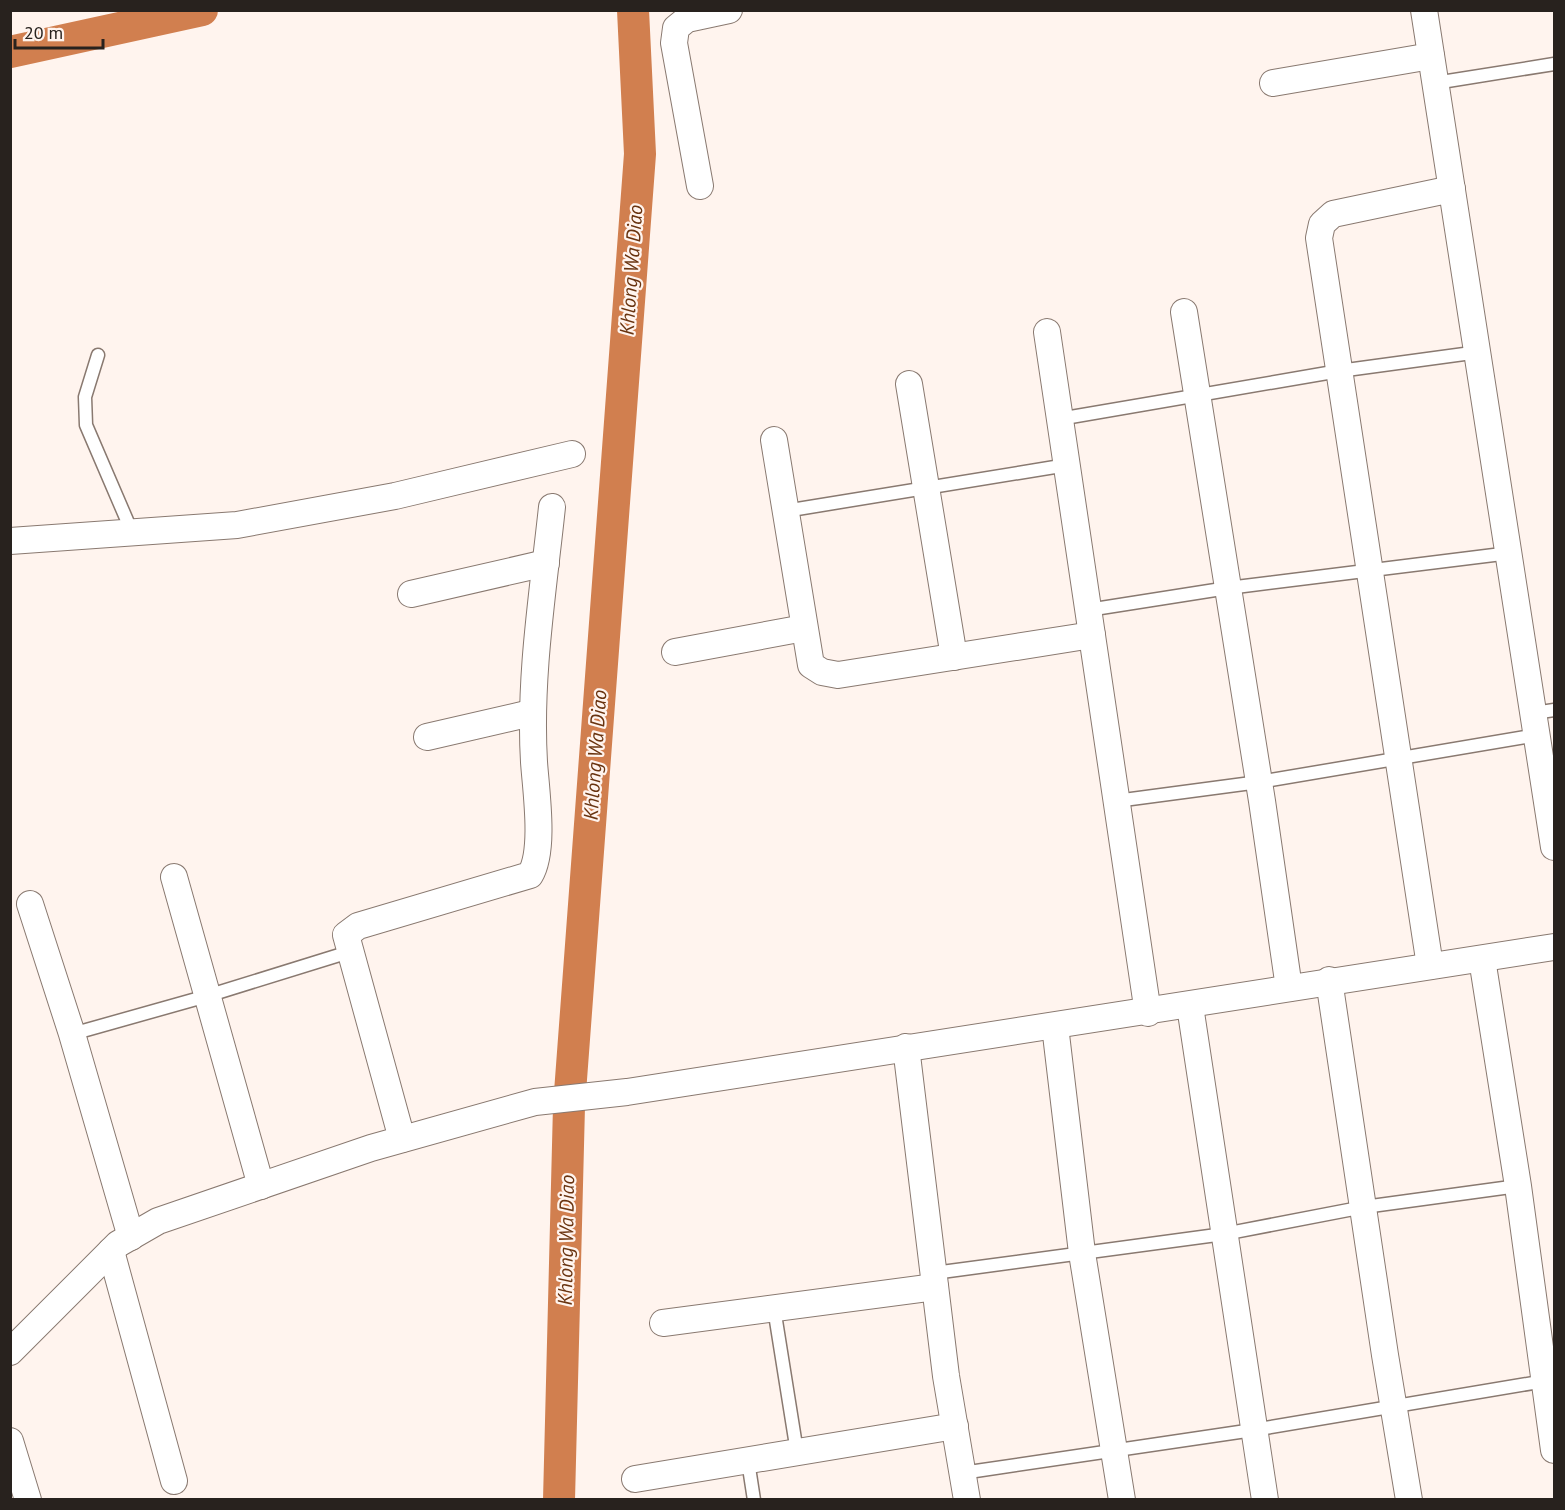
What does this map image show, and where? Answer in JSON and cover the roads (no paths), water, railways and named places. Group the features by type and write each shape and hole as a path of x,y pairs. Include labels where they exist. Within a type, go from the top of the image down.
{"street":[{"path":"700,186 674,43 676,28 687,19 729,10"},
{"path":"1424,10 1510,553 1542,719 1554,847"},
{"path":"1273,83 1431,56"},
{"path":"1430,966 1319,238 1322,224 1333,214 1452,189"},
{"path":"1184,312 1259,782 1289,988"},
{"path":"1047,332 1148,1013"},
{"path":"909,384 954,657"},
{"path":"774,440 811,665 830,674 838,675 954,657 1090,623"},
{"path":"10,542 237,525 395,496 572,454"},
{"path":"402,1139 346,935 358,926 530,875 536,865 538,822 531,713 552,507"},
{"path":"411,594 546,563"},
{"path":"675,652 804,628"},
{"path":"427,737 531,713"},
{"path":"174,877 261,1186"},
{"path":"30,904 72,1034 174,1481"},
{"path":"11,1351 121,1244 158,1221 402,1139 535,1102 627,1092 906,1047 1148,1013 1329,980 1554,947"},
{"path":"1482,959 1518,1186 1554,1450"},
{"path":"1329,980 1409,1500"},
{"path":"1190,1006 1264,1500"},
{"path":"1055,1026 1082,1253 1122,1500"},
{"path":"906,1047 954,1426 967,1500"},
{"path":"663,1323 774,1308 935,1280"},
{"path":"635,1479 954,1426"},
{"path":"10,1441 28,1500"}],"lane":[{"path":"1435,83 1554,64"},
{"path":"1059,418 1339,371 1479,352"},
{"path":"98,355 85,397 86,426 132,532"},
{"path":"785,511 1066,465"},
{"path":"1090,623 1228,588 1510,553"},
{"path":"1116,801 1259,782 1398,757 1542,719"},
{"path":"72,1034 207,996 349,952"},
{"path":"935,1280 1082,1253 1224,1234 1364,1207 1518,1186"},
{"path":"774,1308 797,1452"},
{"path":"962,1473 1253,1430 1545,1381"},
{"path":"748,1461 754,1500"}],"waterway":[{"path":"10,52 202,10"},
{"name":"Khlong Wa Diao","path":"559,1500 569,1106 640,154 633,10"}]}
